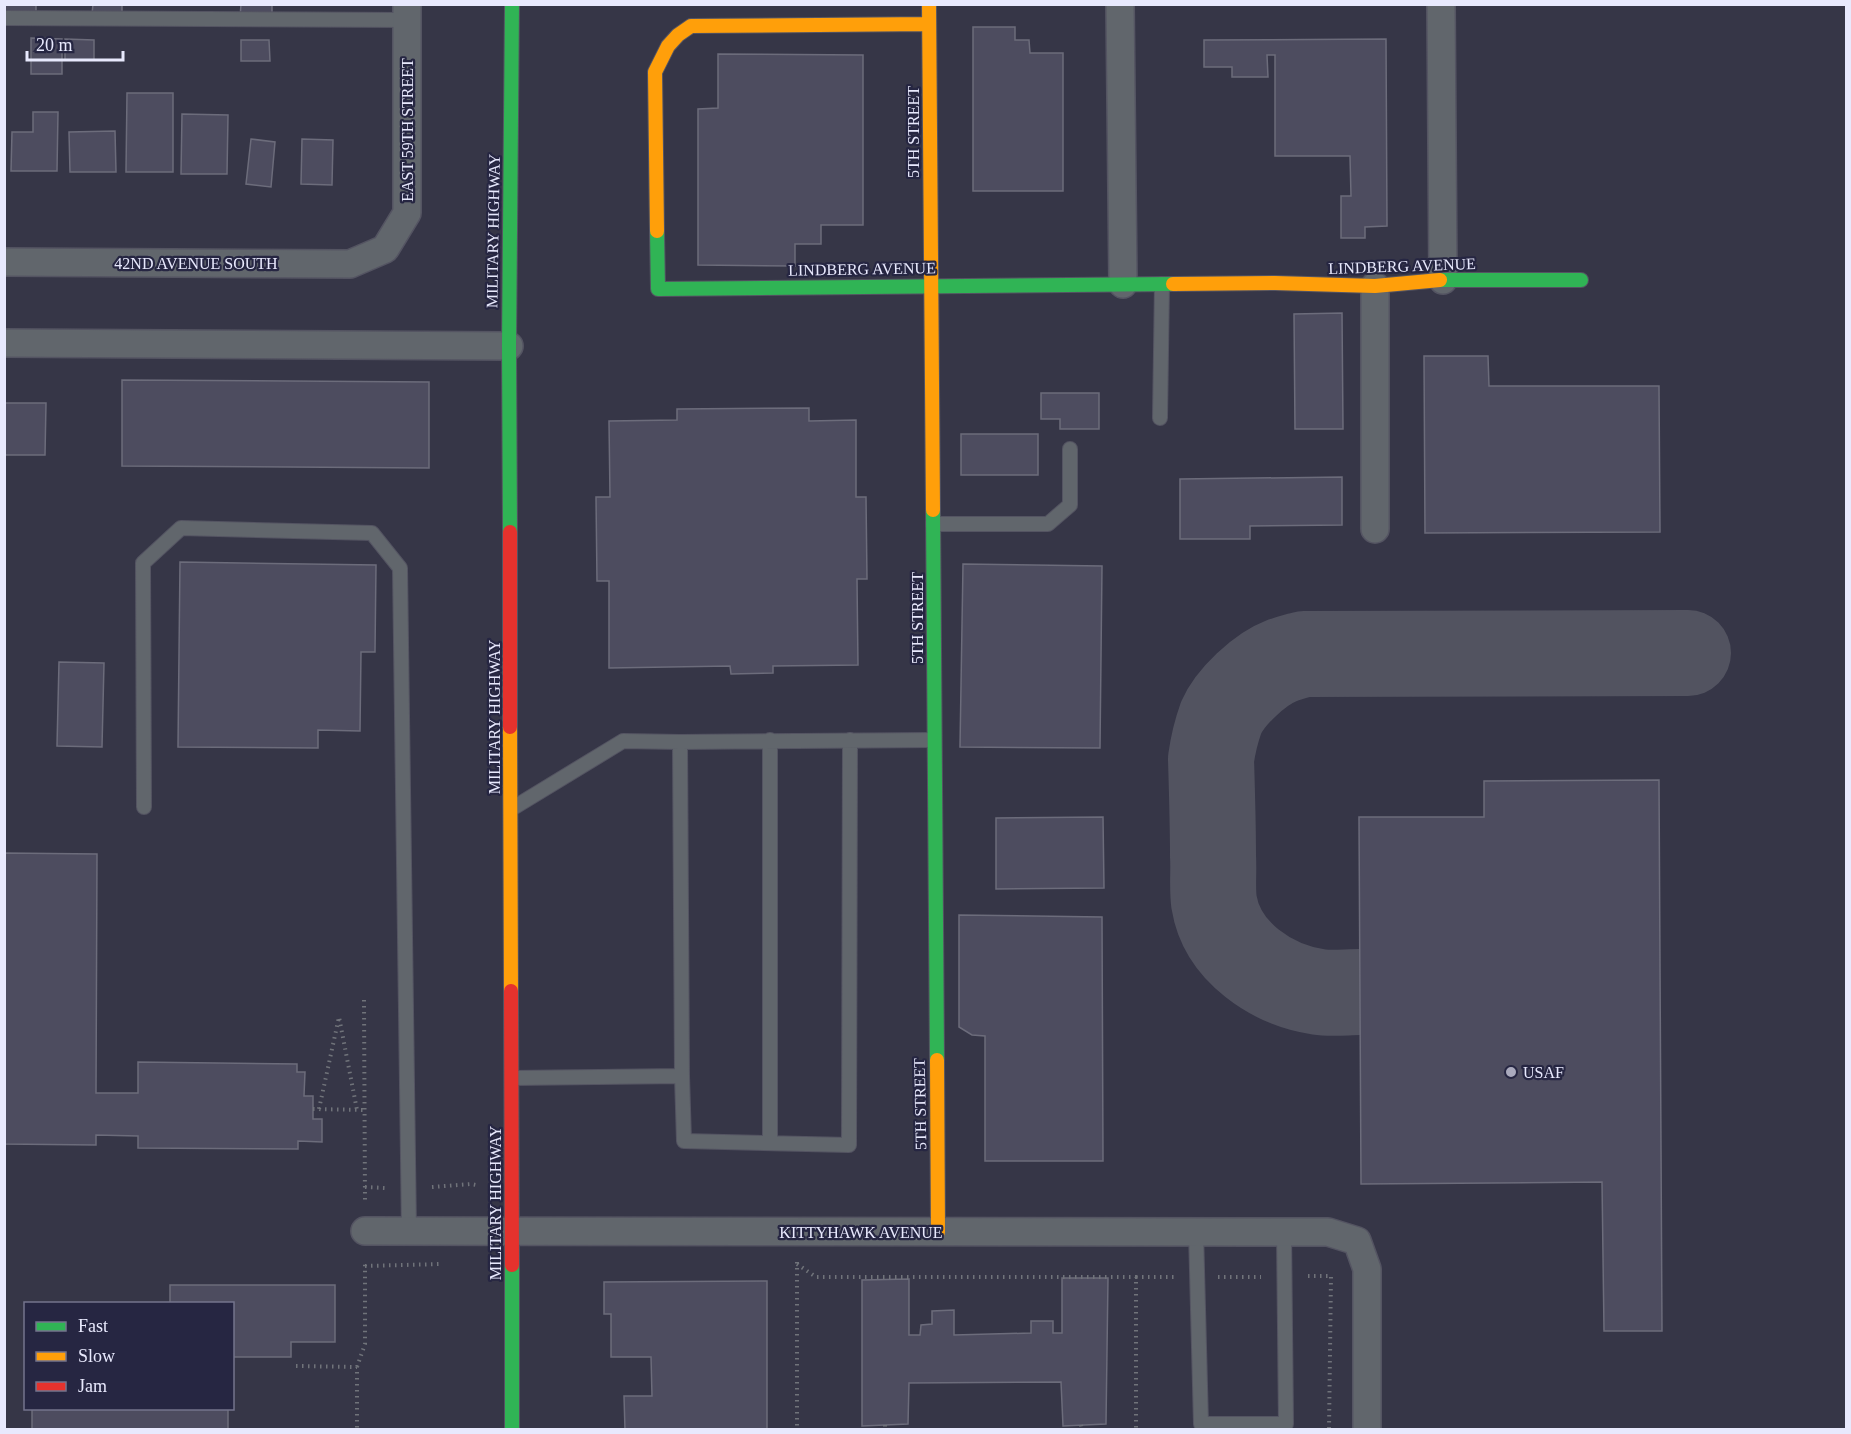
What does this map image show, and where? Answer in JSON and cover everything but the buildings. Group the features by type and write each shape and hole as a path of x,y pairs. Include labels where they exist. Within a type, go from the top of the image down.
{"street":[{"name":"MILITARY HIGHWAY","path":"512,4 508,346 512,1430"},
{"name":"5TH STREET","path":"929,4 938,1232"},
{"path":"1120,4 1124,284"},
{"path":"1441,4 1443,280"},
{"name":"EAST 59TH STREET","path":"385,249 406,213 406,12"},
{"name":"LINDBERG AVENUE","path":"929,24 691,26 682,32 660,55 655,72 658,289 1281,283 1375,286 1443,280 1581,280"},
{"name":"42ND AVENUE SOUTH","path":"4,262 350,264 385,249"},
{"path":"1375,286 1375,529"},
{"path":"4,343 508,346"},
{"name":"KITTYHAWK AVENUE","path":"365,1231 1328,1232 1357,1241 1367,1269 1367,1430"}],"lane":[{"path":"4,18 406,12"},
{"path":"1160,418 1162,285"},
{"path":"933,524 1048,524 1070,505 1070,449"},
{"path":"144,807 143,563 181,528 372,533 400,568 409,1232"},
{"path":"770,740 770,1142"},
{"path":"680,742 684,1141 849,1145 850,740"},
{"path":"511,809 623,741 933,740"},
{"path":"512,1078 682,1076"},
{"path":"1196,1232 1201,1424 1286,1424 1284,1232"}],"path":[{"path":"357,1430 357,1367 365,1344 364,1000"},
{"path":"320,1109 339,1017 357,1110"},
{"path":"313,1109 364,1110"},
{"path":"797,1232 797,1430"},
{"path":"365,1266 445,1263"},
{"path":"797,1264 816,1277 1136,1277 1136,1430"},
{"path":"296,1366 357,1367"}],"taxiway":[{"path":"1360,992 1319,992 1301,988 1267,974 1238,951 1219,920 1213,891 1211,759 1221,718 1238,693 1264,670 1284,660 1304,654 1688,653"}],"traffic: fast":[{"path":"510,532 512,4"},
{"path":"657,231 658,289 1173,284"},
{"path":"1440,280 1581,280"},
{"path":"933,510 937,1060"},
{"path":"512,1265 512,1430"}],"traffic: slow":[{"path":"929,4 933,510"},
{"path":"657,231 655,72 668,46 678,35 691,26 929,24"},
{"path":"1173,284 1275,283 1375,286 1440,280"},
{"path":"510,727 511,991"},
{"path":"937,1060 938,1232"}],"traffic: jam":[{"path":"510,532 510,727"},
{"path":"511,991 512,1265"}],"place":[{"name":"USAF","path":"1511,1072"}]}
